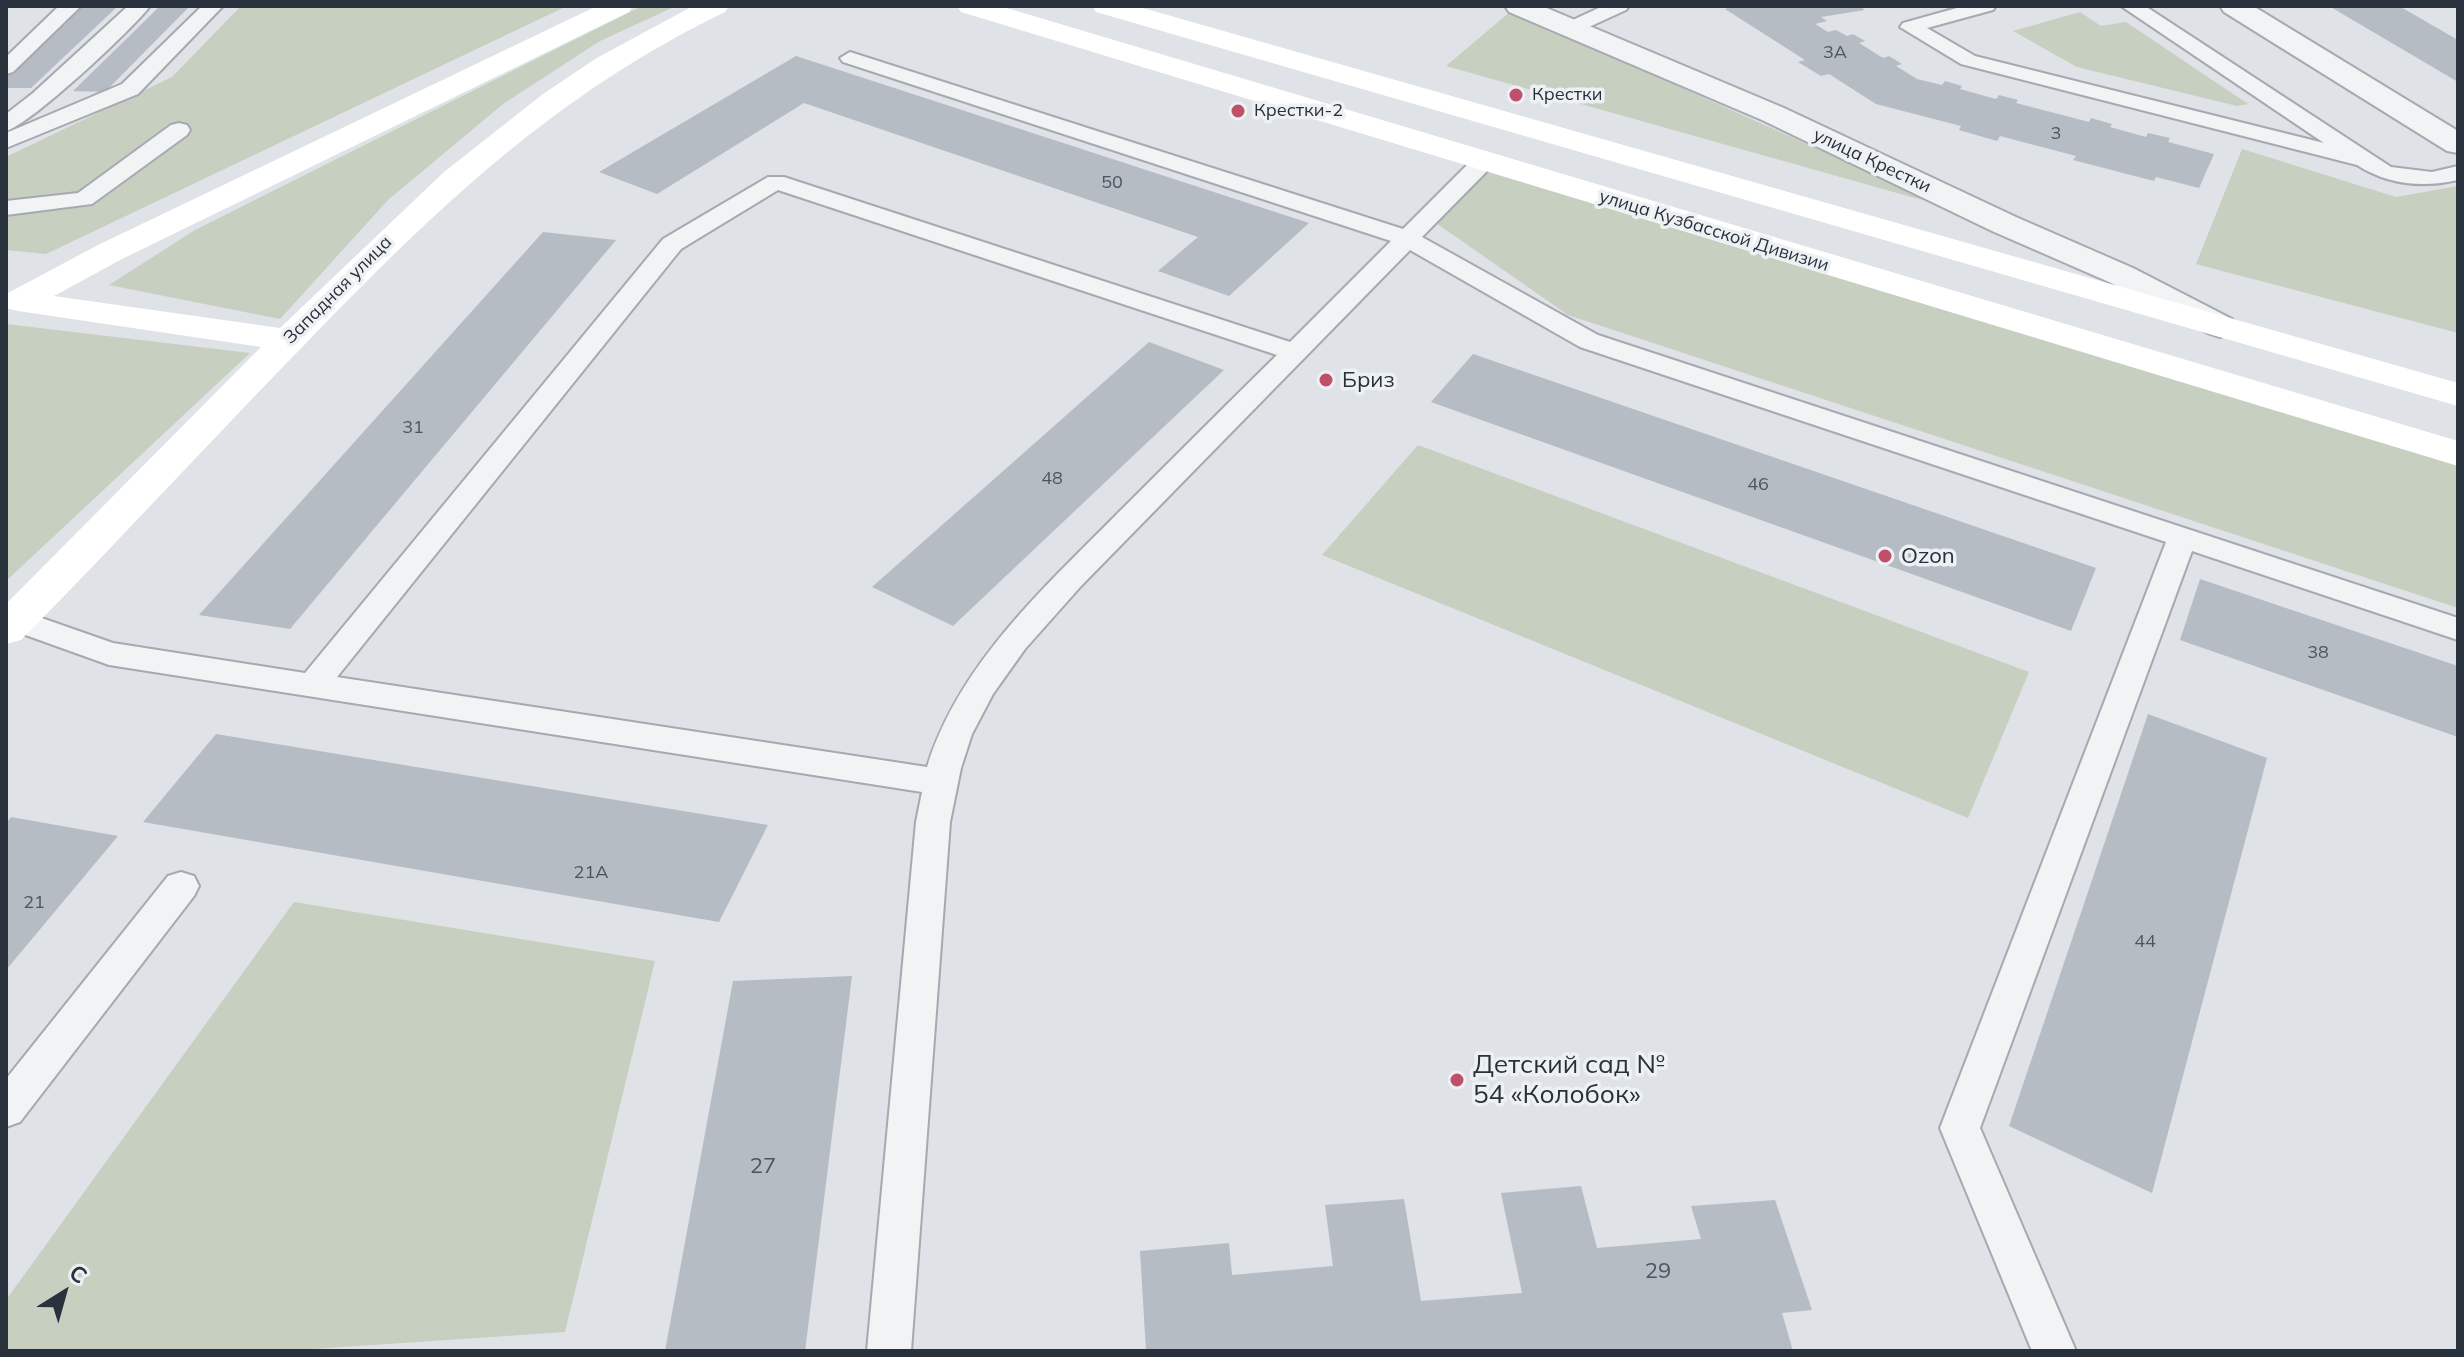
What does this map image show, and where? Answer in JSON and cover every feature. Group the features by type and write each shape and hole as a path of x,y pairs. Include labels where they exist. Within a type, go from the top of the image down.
{"street":[{"path":"12,300 619,6"},
{"name":"Западная улица","path":"11,624 418,210 493,146 618,57 715,6"},
{"name":"улица Кузбасской Дивизии","path":"971,6 2458,454"},
{"path":"1106,6 2458,395"},
{"name":"улица Крестки","path":"1519,6 1773,114 2004,224 2121,275 2220,326"},
{"path":"2234,6 2458,144"},
{"path":"12,300 288,340"}],"lane":[{"path":"6,68 71,6"},
{"path":"6,124 41,98 140,6"},
{"path":"6,141 130,89 213,6"},
{"path":"1571,28 1619,6"},
{"path":"1986,6 1910,27 1968,60 2365,160"},
{"path":"2131,6 2385,173 2432,179 2458,173"},
{"path":"850,58 1408,239 1589,341 2458,629"},
{"path":"6,208 84,199 179,130"},
{"path":"889,1351 933,822 946,762 974,695 1015,637 1483,162"},
{"path":"313,685 672,244 776,182 1295,352"},
{"path":"2054,1351 1960,1128 2182,538"},
{"path":"11,624 109,654 942,782"},
{"path":"6,1109 181,886"}],"green space":[{"path":"241,6 567,6 46,254 6,250 6,157 172,77"},
{"path":"642,6 676,6 600,41 503,104 388,200 280,319 109,285 195,230"},
{"path":"1511,11 1907,189 1922,200 1446,66"},
{"path":"2080,12 2101,26 2126,22 2248,104 2237,106 2077,67 2013,31"},
{"path":"2242,149 2396,197 2458,186 2458,333 2196,264"},
{"path":"1496,163 2458,457 2458,608 1568,315 1436,223"},
{"path":"6,324 250,353 6,581"},
{"path":"1418,445 2029,672 1968,818 1322,555"},
{"path":"294,902 655,961 565,1332 284,1351 6,1351 6,1300"}],"building":[{"path":"83,6 118,6 31,88 6,88 6,75"},
{"path":"160,6 190,6 105,92 73,91"},
{"path":"1734,6 1859,6 1865,10 1821,17 1827,21 1815,24 1828,32 1836,30 1847,36 1853,34 1865,41 1859,43 1883,58 1889,56 1902,64 1896,66 1917,79 1942,85 1945,81 1962,86 1960,89 1996,99 1999,95 2018,100 2016,103 2089,122 2091,118 2112,124 2110,127 2146,137 2148,133 2170,138 2168,142 2214,154 2199,188 2156,177 2154,181 2073,160 2076,156 2000,136 1997,141 1959,130 1961,126 1876,104 1829,74 1821,76 1798,62 1805,60 1725,9"},
{"path":"2329,6 2399,6 2458,40 2458,82"},
{"path":"796,56 1309,223 1229,296 1158,271 1198,237 804,103 657,194 599,172"},
{"path":"543,232 616,240 290,629 199,615"},
{"path":"1149,342 1224,370 953,626 872,587"},
{"path":"1473,354 2096,568 2071,631 1431,402"},
{"path":"2200,579 2458,666 2458,737 2180,640"},
{"path":"2148,714 2267,758 2152,1193 2009,1126"},
{"path":"216,734 768,825 719,922 143,822"},
{"path":"11,817 118,836 6,970 6,823"},
{"path":"852,976 805,1351 665,1351 733,981"},
{"path":"1581,1186 1597,1248 1701,1239 1691,1206 1775,1200 1812,1310 1782,1313 1793,1351 1146,1351 1140,1251 1229,1243 1232,1275 1333,1266 1325,1205 1404,1199 1421,1301 1522,1293 1501,1193"}],"place":[{"name":"Крестки","path":"1516,95"},
{"name":"Крестки-2","path":"1238,111"},
{"name":"Бриз","path":"1326,380"},
{"name":"Ozon","path":"1885,556"},
{"name":"Детский сад № 54 «Колобок»","path":"1457,1080"}]}
